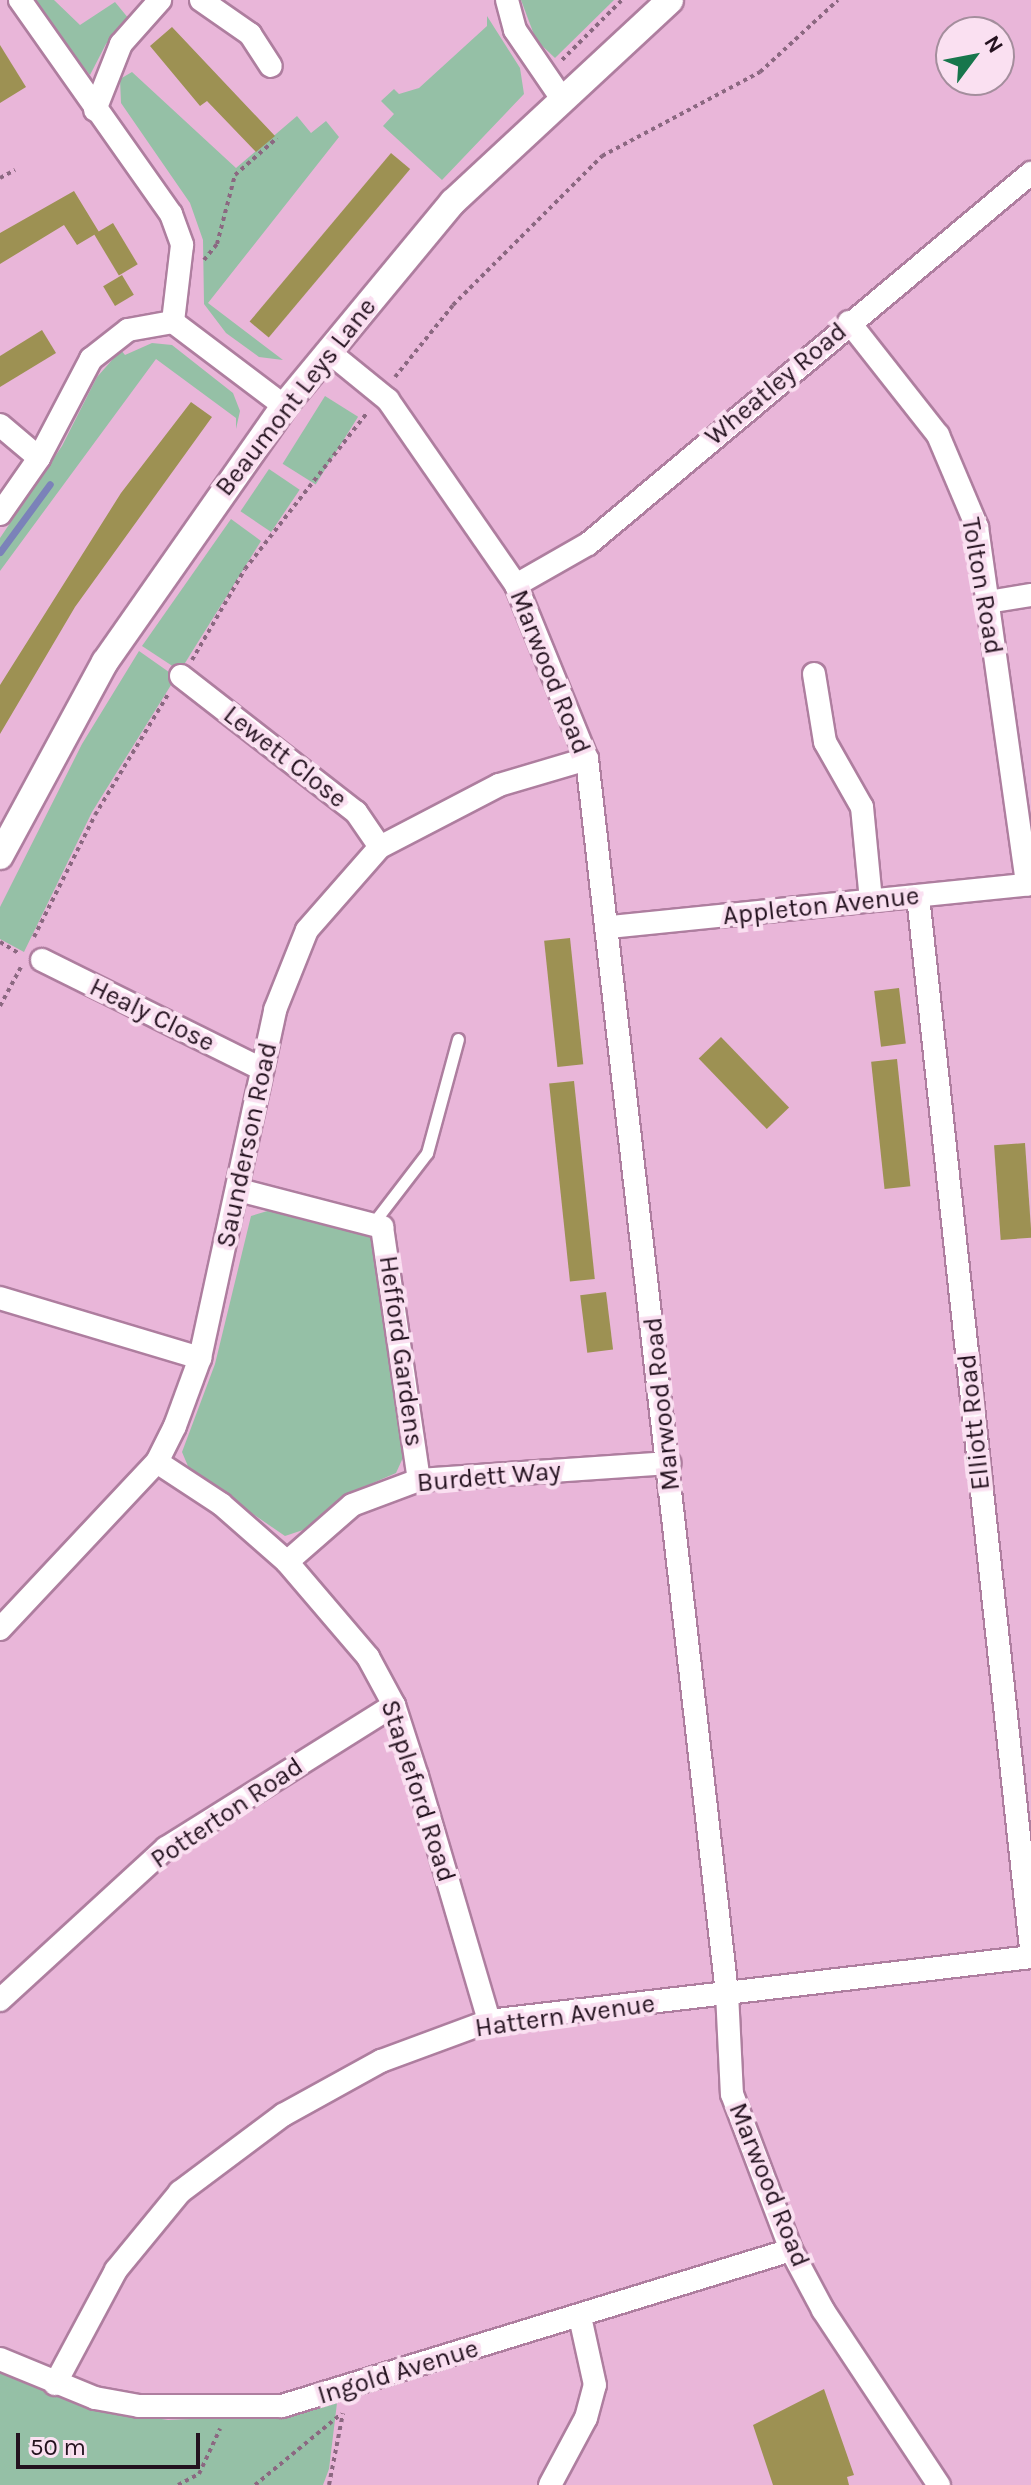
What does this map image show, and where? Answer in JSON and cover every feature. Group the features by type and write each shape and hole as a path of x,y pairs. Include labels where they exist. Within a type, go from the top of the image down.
{"street":[{"path":"20,0 71,66 95,110 171,214 182,245 173,322"},
{"path":"95,110 121,44 160,0"},
{"path":"201,0 250,34 271,66"},
{"path":"507,0 515,30 562,99"},
{"name":"Beaumont Leys Lane","path":"0,856 105,662 284,406 453,202 670,0"},
{"name":"Wheatley Road","path":"516,585 588,544 849,322 1031,173"},
{"path":"0,514 39,458 91,359 128,330 173,322 284,406"},
{"name":"Tolton Road","path":"849,322 938,435 977,527 1029,885"},
{"name":"Marwood Road","path":"329,352 381,394 516,585 587,759 610,927 727,1993 732,2094 791,2250 859,2368 939,2485"},
{"path":"0,425 39,458"},
{"path":"988,602 1031,595"},
{"path":"814,674 825,742 862,807 871,900"},
{"name":"Lewett Close","path":"181,676 356,812 380,847"},
{"name":"Saunderson Road","path":"0,1629 157,1462 200,1358 239,1190 275,1010 307,930 380,847 499,785 587,759"},
{"name":"Appleton Avenue","path":"610,927 1029,885"},
{"name":"Elliott Road","path":"918,896 1031,1949"},
{"name":"Healy Close","path":"42,960 262,1069"},
{"name":"Hefford Gardens","path":"239,1190 374,1222 386,1238 419,1480"},
{"path":"0,1298 200,1358"},
{"name":"Stapleford Road","path":"157,1462 221,1504 287,1562 368,1657 394,1705 489,2021"},
{"name":"Burdett Way","path":"287,1562 352,1505 419,1480 669,1463"},
{"name":"Potterton Road","path":"0,2000 166,1848 394,1705"},
{"name":"Hattern Avenue","path":"55,2384 116,2270 180,2192 283,2115 381,2061 489,2021 1031,1957"},
{"name":"Ingold Avenue","path":"0,2359 55,2384 139,2406 224,2411 282,2406 347,2389 791,2250"},
{"path":"550,2485 586,2418 595,2385 580,2317"}],"lane":[{"path":"374,1222 427,1153 458,1039"}],"path":[{"path":"546,76 622,0"},
{"path":"0,1006 95,815 245,569 453,305 602,156 760,72 838,0"},
{"path":"178,276 210,256 235,175 277,138"},
{"path":"0,178 15,170"},
{"path":"255,2485 350,2408 347,2389"},
{"path":"178,2485 206,2463 224,2411"},
{"path":"329,2485 343,2413"}],"green space":[{"path":"31,0 54,0 80,25 115,2 129,19 106,44 90,75"},
{"path":"521,0 614,0 555,58 536,40"},
{"path":"487,16 520,68 524,94 442,180 383,126 394,114 381,101 394,89 399,94 419,88 487,26"},
{"path":"132,72 236,168 297,116 311,133 326,121 339,137 208,303 283,360 259,357 226,333 204,304 203,240 190,203 121,103 120,79"},
{"path":"152,343 172,345 233,393 240,411 236,429 236,418 156,359 0,571 0,538 62,446 97,377 121,350 125,355"},
{"path":"325,396 358,417 316,485 283,464"},
{"path":"269,469 300,490 271,532 240,511"},
{"path":"231,519 261,541 180,671 142,646"},
{"path":"139,651 176,677 92,812 24,952 0,939 0,907 82,744"},
{"path":"274,1209 381,1235 406,1451 396,1473 352,1492 306,1529 285,1536 190,1471 182,1452 215,1364 251,1216"},
{"path":"0,2372 93,2408 168,2420 281,2415 337,2403 329,2469 323,2485 0,2485"}],"building":[{"path":"172,27 275,136 256,152 207,101 200,106 150,46"},
{"path":"0,45 26,87 0,103"},
{"path":"391,153 410,169 269,338 250,322"},
{"path":"74,191 99,232 77,245 64,225 0,264 0,233"},
{"path":"113,223 138,264 119,275 94,234"},
{"path":"122,275 134,295 115,306 103,286"},
{"path":"42,330 56,353 0,387 0,356"},
{"path":"191,402 212,417 75,607 0,734 0,685 121,493"},
{"path":"570,938 583,1064 557,1067 544,941"},
{"path":"899,988 906,1044 881,1047 874,991"},
{"path":"721,1037 789,1107 767,1129 699,1059"},
{"path":"897,1059 910,1186 885,1189 871,1062"},
{"path":"574,1081 595,1279 570,1282 549,1084"},
{"path":"1025,1143 1031,1238 1001,1240 994,1145"},
{"path":"606,1292 613,1350 587,1353 580,1295"},
{"path":"824,2389 854,2475 847,2477 849,2485 773,2485 753,2425"}],"waterway":[{"path":"0,552 50,484"}]}
